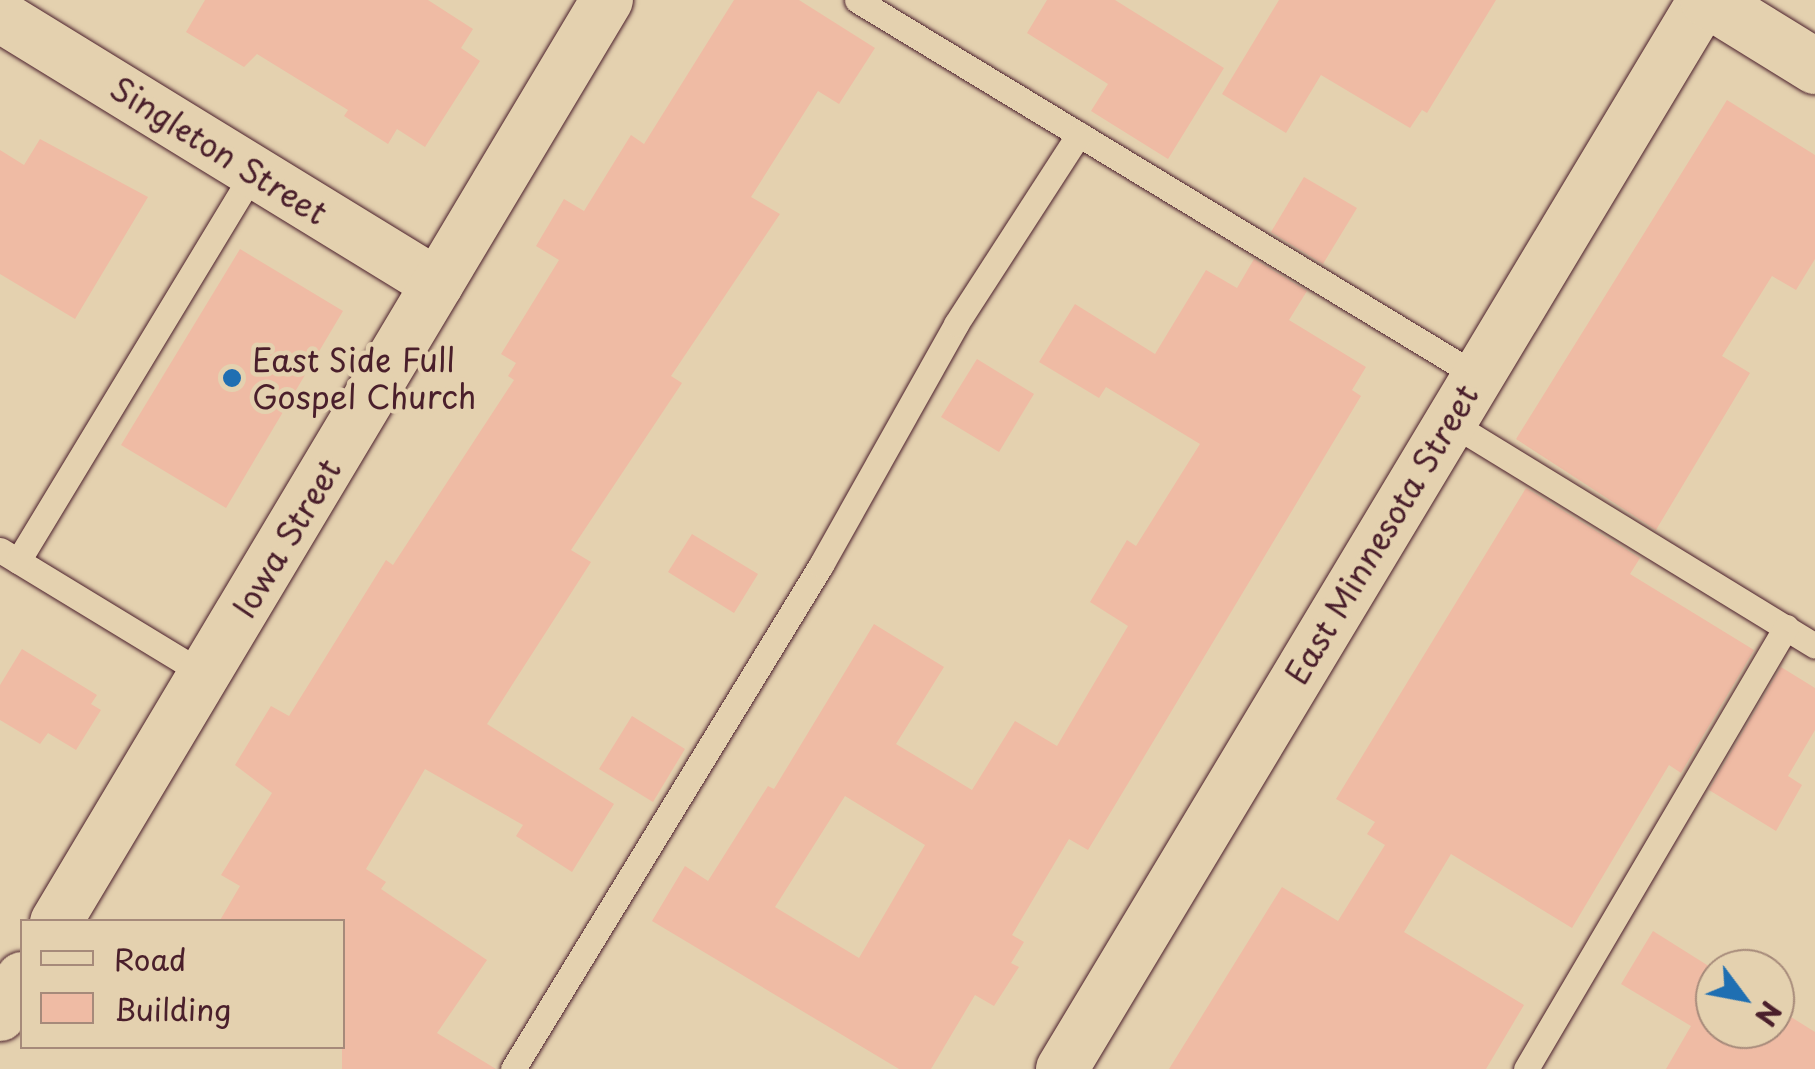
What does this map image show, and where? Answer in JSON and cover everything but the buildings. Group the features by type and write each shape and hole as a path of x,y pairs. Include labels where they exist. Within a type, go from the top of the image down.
{"main road":[{"path":"1706,0 1815,66"}],"street":[{"name":"Iowa Street","path":"58,919 608,0"},
{"name":"East Minnesota Street","path":"1062,1069 1448,421 1706,0"},
{"name":"Singleton Street","path":"0,16 437,284"},
{"path":"0,1016 20,981"}],"lane":[{"path":"857,0 1476,375"},
{"path":"513,1069 822,564 956,324 1079,134"},
{"path":"204,674 9,556 254,172"},
{"path":"1448,421 1815,646"},
{"path":"1526,1069 1786,628"}],"place":[{"name":"East Side Full Gospel Church","path":"232,378"}]}
